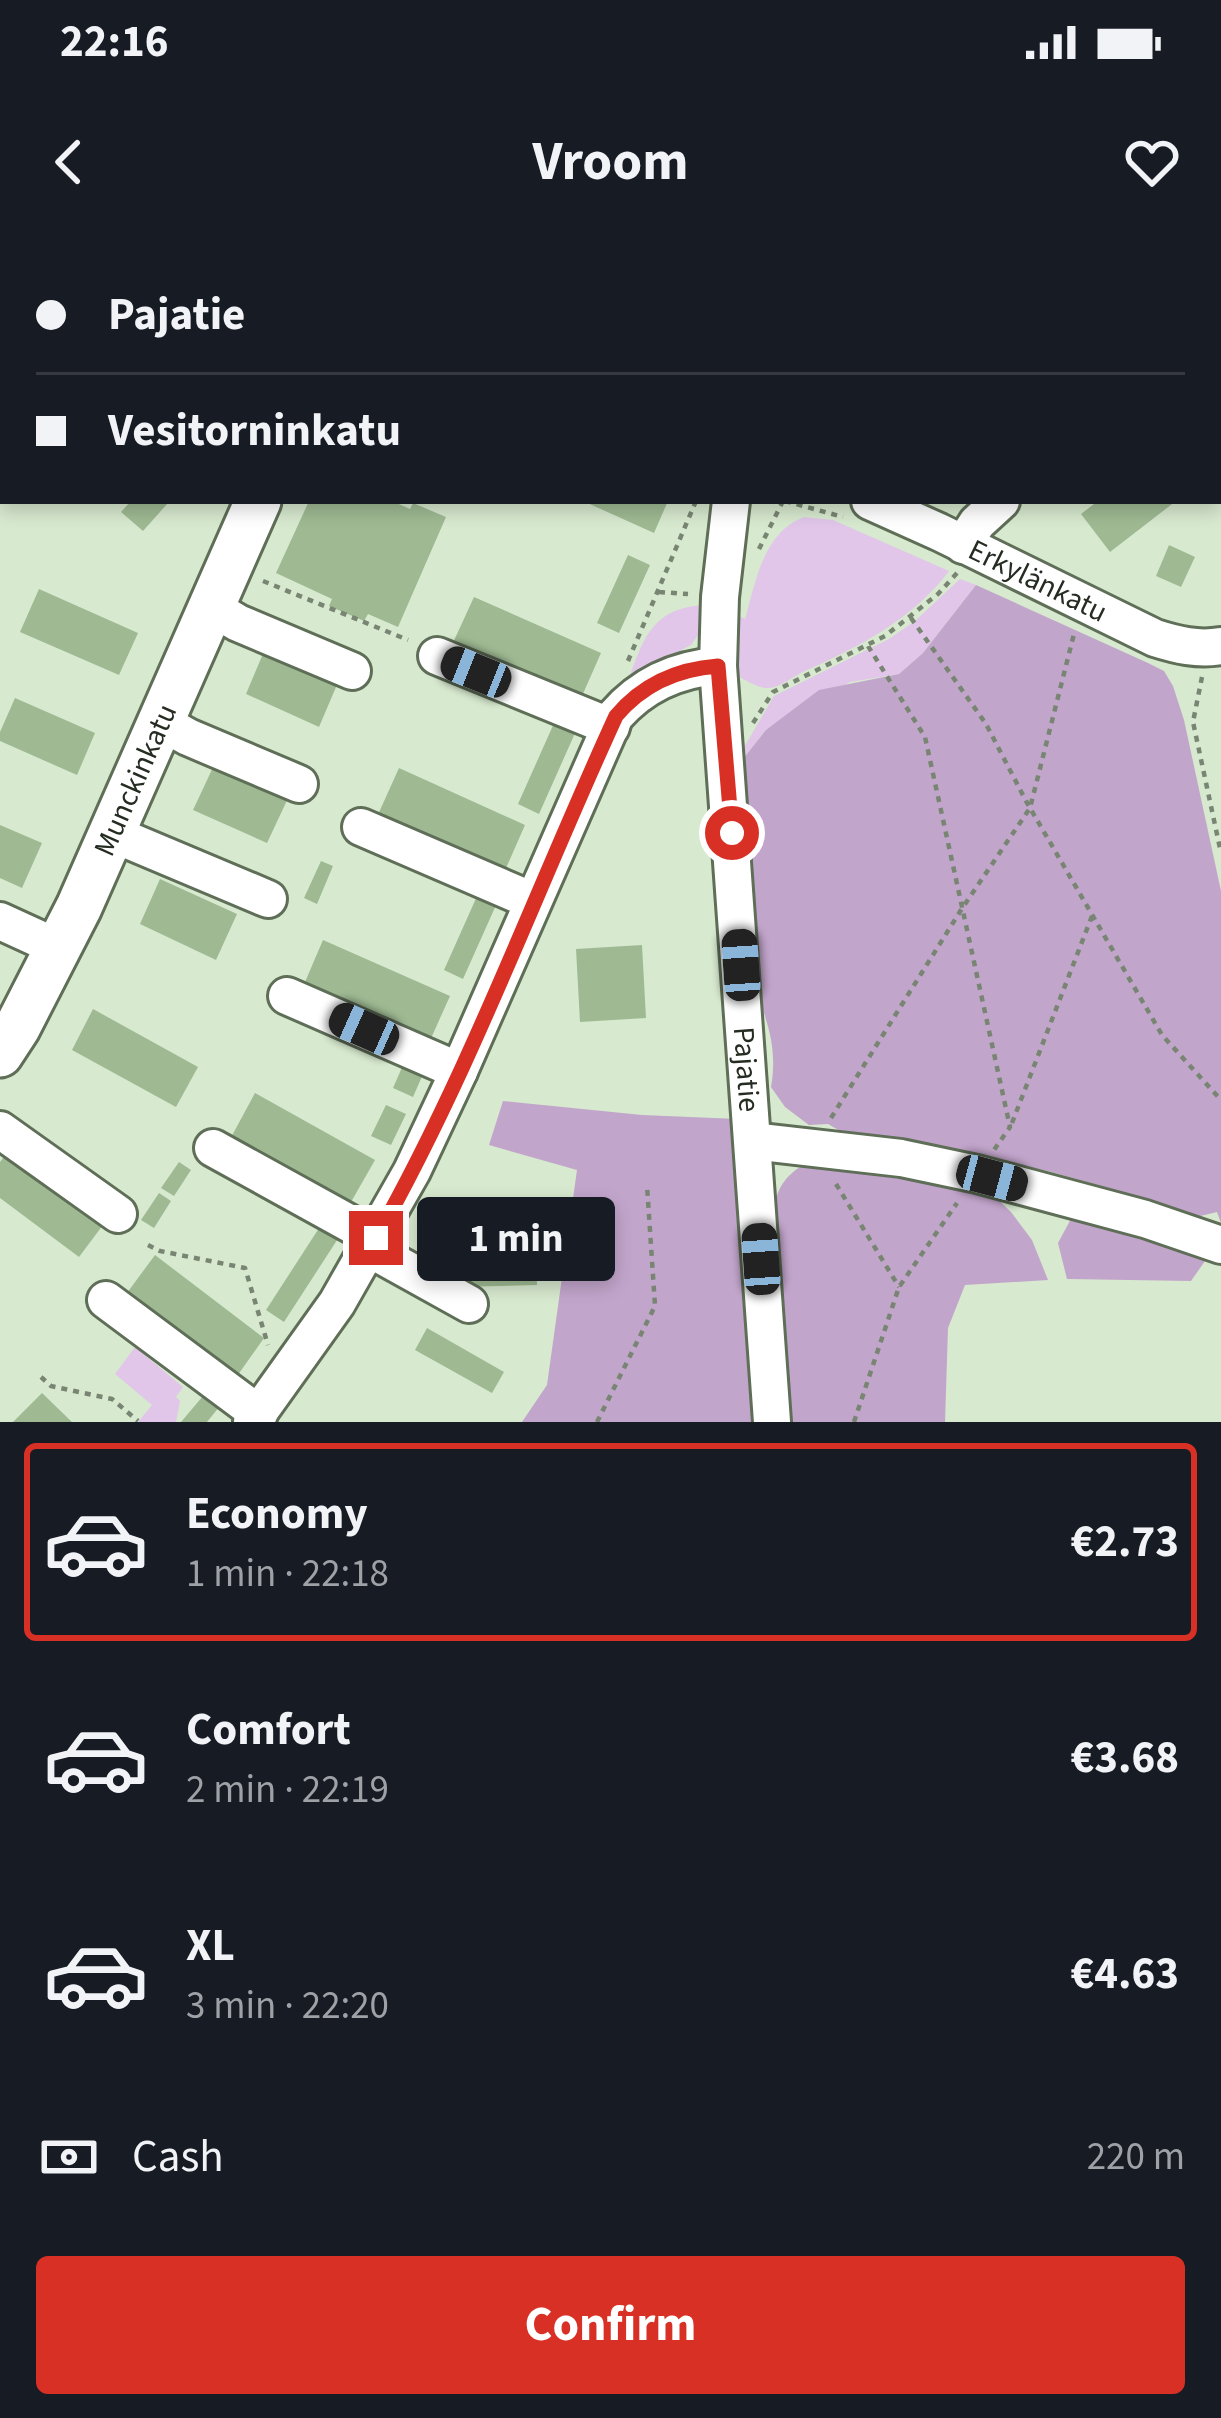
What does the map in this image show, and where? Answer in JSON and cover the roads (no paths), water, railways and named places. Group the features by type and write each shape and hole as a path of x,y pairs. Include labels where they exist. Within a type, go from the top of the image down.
{"main road":[{"name":"Munckinkatu","path":"0,1054 59,948 257,504"}],"street":[{"name":"Pajatie","path":"730,504 718,666 772,1422"},
{"name":"Erkylänkatu","path":"875,504 961,558 1082,603 1155,638 1182,646 1214,647"},
{"path":"961,558 977,523 998,504"},
{"path":"211,608 352,671"},
{"path":"430,650 611,727"},
{"path":"106,1300 255,1418 323,1324 412,1171 611,727 629,700 662,679 718,666"},
{"path":"160,722 299,784"},
{"path":"361,826 533,901"},
{"path":"111,833 268,898"},
{"path":"0,921 59,948"},
{"path":"287,996 459,1072"},
{"path":"0,1130 118,1214"},
{"path":"752,1141 901,1158 977,1174 1221,1245"},
{"path":"213,1148 469,1304"}]}
